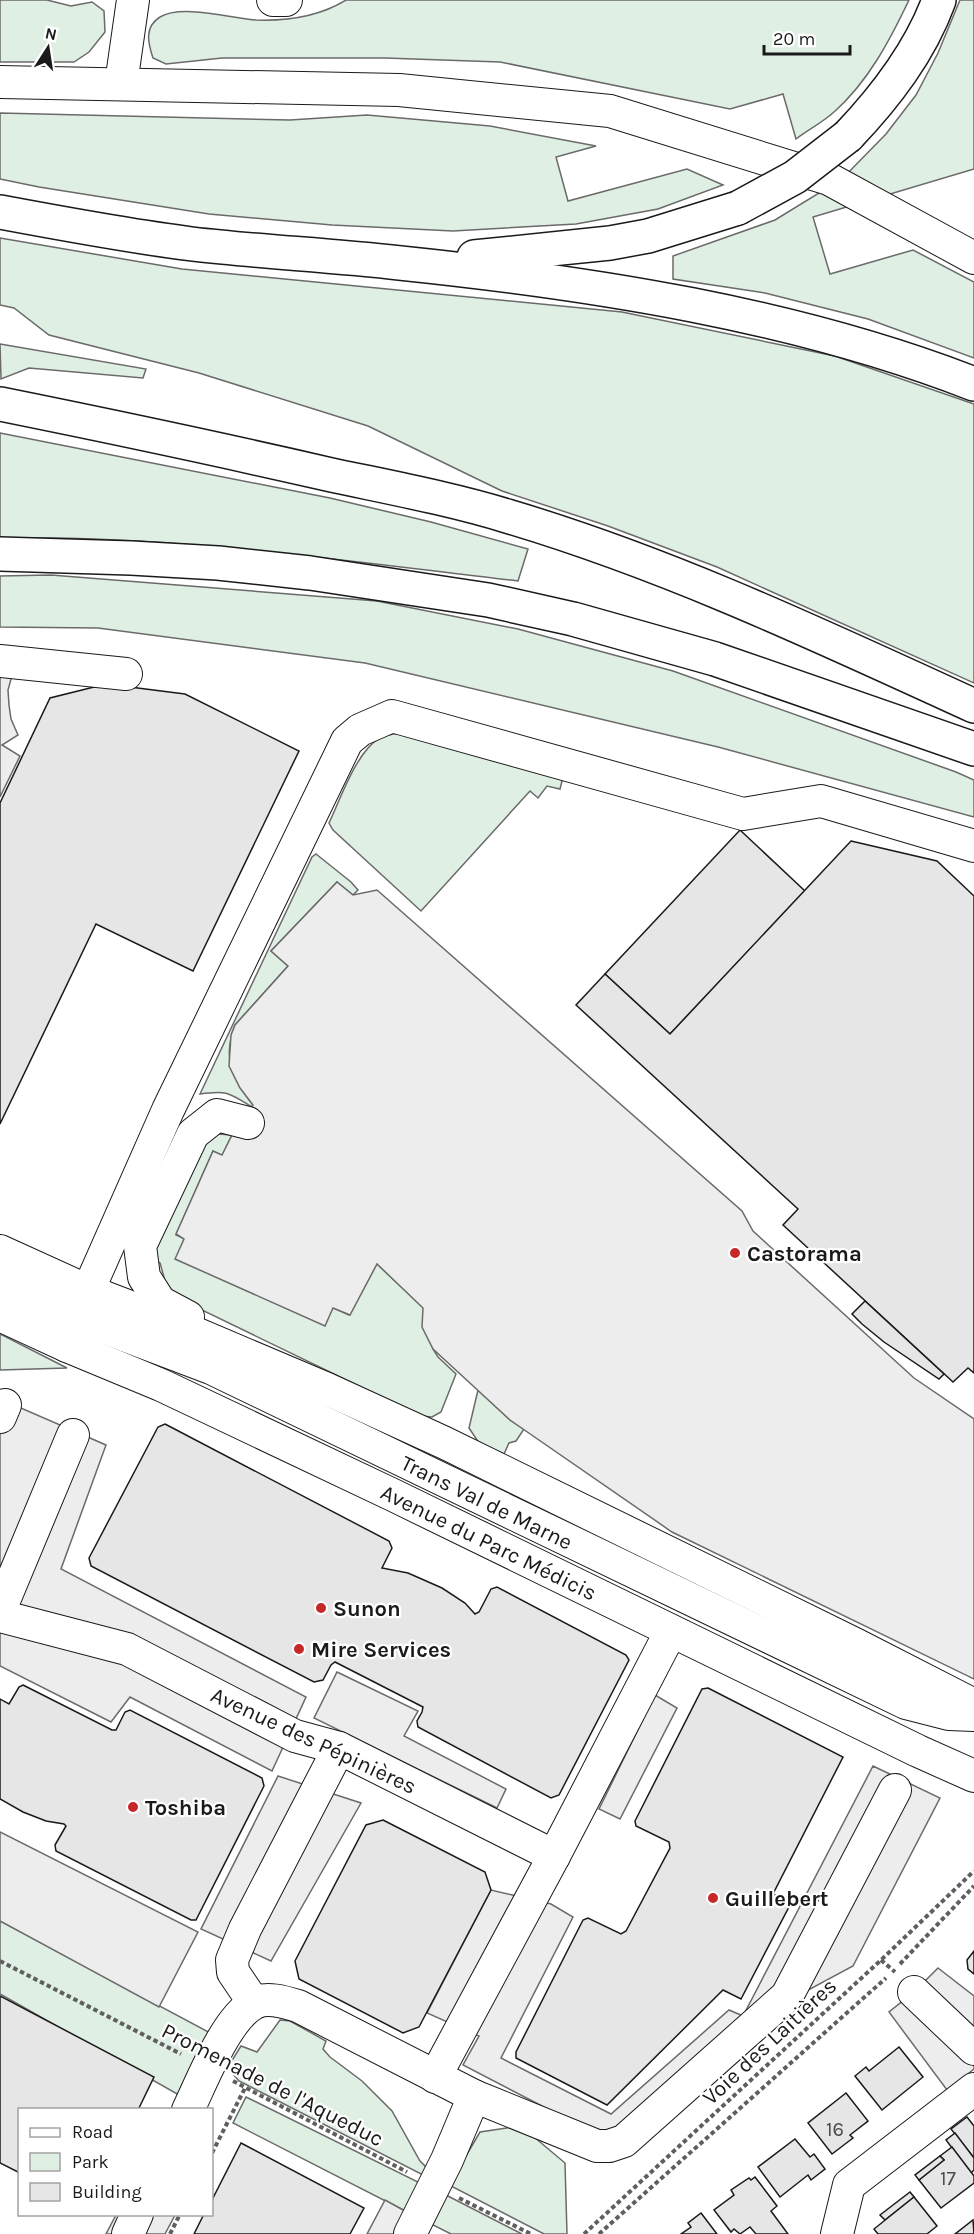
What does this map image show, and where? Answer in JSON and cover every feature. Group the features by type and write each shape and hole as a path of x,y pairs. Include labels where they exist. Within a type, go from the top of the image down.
{"highway":[{"path":"400,263 509,255 610,243 648,236 738,208 795,177 848,136 903,70 931,23 939,0"},
{"path":"0,212 192,244 400,263 574,286 732,313 932,368 974,384"},
{"path":"0,404 423,494 506,515 694,581 974,706"},
{"path":"0,554 218,563 322,575 489,600 552,614 715,659 974,749"}],"street":[{"path":"121,84 133,0"},
{"path":"273,0 286,0"},
{"path":"0,82 399,90 610,111 829,179 974,258"},
{"path":"0,661 126,674"},
{"path":"78,1318 168,1110 347,741 360,730 392,716 700,804 743,814 821,801 974,846"},
{"path":"248,1123 217,1115 193,1134 140,1246 144,1277 160,1302 327,1389"},
{"name":"Avenue du Parc Médicis","path":"0,1251 78,1318 172,1390 974,1776"},
{"name":"Trans Val de Marne","path":"0,1283 78,1318 211,1368 906,1703 949,1714 974,1716"},
{"name":"Avenue du Parc Médicis","path":"0,1315 169,1322 327,1389 483,1461 974,1705"},
{"path":"0,1610 72,1435"},
{"name":"Avenue des Pépinières","path":"0,1616 127,1649 295,1736 339,1748 555,1856"},
{"path":"435,2077 555,1856 671,1631"},
{"path":"254,2003 233,1972 232,1960 245,1929 339,1748"},
{"path":"188,2108 232,2023 254,2003 276,2000 298,2006 474,2096 597,2146 609,2146 624,2141 787,1996 895,1790"},
{"path":"914,1992 974,2049"},
{"path":"837,2234 849,2185 974,2089"},
{"path":"410,2234 435,2186 474,2096"},
{"path":"128,2234 136,2216"}],"path":[{"name":"Voie des Laitières","path":"584,2234 974,1871"},
{"path":"599,2234 894,1971 974,1886"},
{"name":"Promenade de l'Aqueduc","path":"0,1961 531,2234"},
{"path":"213,2151 245,2088"},
{"path":"170,2234 179,2216"}],"green space":[{"path":"0,0 47,0 71,6 92,2 104,11 105,32 89,52 74,62 0,62"},
{"path":"346,0 909,0 868,74 830,116 796,139 783,94 730,109 500,62 385,58 222,58 166,64 153,58 150,47 149,30 151,26 160,17 169,13 193,12 256,20 279,20 314,14"},
{"path":"960,0 974,0 974,169 813,217 830,274 913,250 974,282 974,358 868,319 765,293 673,279 673,256 775,220 842,179 886,134 916,95 938,53"},
{"path":"0,113 290,120 367,115 490,126 596,146 556,157 568,201 687,169 723,185 658,209 576,224 453,231 332,225 209,214 0,179"},
{"path":"0,238 182,269 622,312 835,356 974,404 974,683 717,567 608,526 502,491 368,426 199,373 49,335 14,308 0,305"},
{"path":"0,344 146,369 143,378 29,368 1,379"},
{"path":"0,433 330,498 431,522 528,549 518,581 195,545 65,538 0,538"},
{"path":"51,575 377,601 518,629 673,671 956,772 974,780 974,817 718,747 365,663 98,628 0,627 0,576"},
{"path":"403,733 563,777 560,789 547,786 538,798 530,791 421,911 333,830 329,823 350,776 364,753 380,738"},
{"path":"316,854 358,890 353,895 337,882 271,951 288,966 235,1025 229,1048 231,1068 253,1105 252,1107 228,1094 217,1092 200,1094 312,857"},
{"path":"218,1134 232,1135 222,1156 213,1151 176,1235 349,1315 376,1263 424,1308 433,1349 456,1374 441,1412 432,1417 421,1416 177,1298 167,1288 160,1263 152,1258 197,1154 209,1138"},
{"path":"0,1334 67,1368 0,1370"},
{"path":"478,1390 510,1420 524,1429 516,1441 509,1443 504,1454 479,1443 469,1428"},
{"path":"0,1921 214,2035 179,2095 0,1994"},
{"path":"280,2020 290,2021 326,2041 323,2049 330,2057 362,2081 392,2111 420,2161 428,2169 425,2176 239,2081 230,2071 231,2062 241,2046 257,2052"},
{"path":"246,2097 420,2183 405,2211 233,2123"},
{"path":"521,2126 565,2163 567,2234 544,2234 449,2185 480,2132"},
{"path":"444,2194 522,2234 451,2234 429,2223"}],"shaded area":[{"path":"0,668 13,672 8,690 9,705 11,719 18,735 2,745 20,756 0,797"},
{"path":"337,882 353,895 377,890 742,1211 753,1231 914,1378 974,1419 974,1679 672,1532 510,1420 433,1349 422,1327 423,1308 377,1264 350,1315 333,1308 325,1326 175,1259 184,1239 176,1234 213,1151 222,1155 232,1135 253,1105 240,1088 229,1066 231,1035 235,1025 288,966 271,951"},
{"path":"0,1399 106,1445 61,1569 306,1697 272,1771 130,1697 111,1722 0,1666"},
{"path":"337,1672 418,1711 404,1736 506,1789 497,1808 314,1718"},
{"path":"655,1695 677,1708 620,1819 599,1809"},
{"path":"873,1766 940,1798 853,1966 743,2025 612,2134 600,2136 463,2065 479,2036 427,2013 491,1890 551,1904 573,1917 501,2058 611,2114 729,2010 743,2016"},
{"path":"278,1776 361,1803 271,1961 201,1929"},
{"path":"0,1832 198,1932 159,2007 0,1921"},
{"path":"938,1968 974,1996 974,2069 947,2090 889,2012 914,1992"},
{"path":"385,2200 405,2211 401,2234 367,2234"},
{"path":"115,2216 174,2216 165,2234 106,2234"}],"building":[{"path":"106,684 185,694 299,751 193,971 96,924 0,1124 0,803 50,698"},
{"path":"740,830 805,891 670,1034 605,974"},
{"path":"851,841 937,861 974,896 974,1373 968,1368 953,1382 783,1225 798,1209 576,1005 605,974 670,1034"},
{"path":"865,1301 944,1374 939,1379 884,1342 862,1324 852,1314"},
{"name":"Sunon","path":"165,1424 389,1541 392,1548 382,1568 408,1573 442,1588 465,1603 475,1614 479,1612 491,1589 497,1587 626,1655 629,1660 559,1795 551,1798 418,1727 417,1721 423,1707 335,1662 323,1680 314,1682 91,1566 89,1558 158,1427"},
{"name":"Toshiba","path":"23,1685 112,1730 116,1730 125,1712 130,1710 262,1778 264,1786 196,1920 191,1920 56,1851 55,1845 66,1826 64,1824 46,1821 23,1812 0,1799 0,1699 9,1704 19,1687"},
{"name":"Guillebert","path":"708,1688 843,1757 773,1894 791,1903 741,1999 723,1990 607,2105 516,2058 516,2052 583,1920 588,1918 621,1934 626,1931 670,1848 669,1842 636,1826 635,1821 702,1689"},
{"path":"383,1820 485,1872 491,1890 419,2027 403,2033 299,1979 295,1961 366,1825"},
{"path":"974,1951 974,1974 968,1969 967,1960"},
{"path":"0,1996 154,2077 139,2108 18,2108 18,2172 0,2163"},
{"path":"899,2047 923,2077 882,2110 855,2076 866,2067 869,2071"},
{"path":"846,2093 868,2121 850,2135 853,2138 832,2154 808,2123"},
{"path":"967,2117 974,2126 974,2158 951,2129"},
{"path":"955,2133 974,2158 974,2170 971,2173 946,2140"},
{"path":"795,2139 810,2157 814,2154 825,2169 811,2180 808,2175 780,2197 758,2167"},
{"path":"241,2143 364,2208 350,2234 194,2234 203,2216 213,2216 213,2198"},
{"path":"952,2147 974,2176 974,2183 941,2208 919,2180 944,2160 940,2156"},
{"path":"940,2156 944,2160 919,2180 915,2175"},
{"path":"755,2177 777,2206 771,2211 788,2234 756,2234 750,2227 740,2234 734,2229 731,2232 714,2210 734,2195 731,2190 749,2178 751,2180"},
{"path":"910,2192 914,2197 885,2220 880,2215"},
{"path":"914,2197 937,2226 927,2234 878,2234 874,2229"},
{"path":"701,2213 717,2234 681,2234 691,2227 688,2223"},
{"path":"973,2220 974,2234 955,2234"}],"place":[{"name":"Castorama","path":"735,1253"},
{"name":"Sunon","path":"321,1608"},
{"name":"Mire Services","path":"299,1649"},
{"name":"Toshiba","path":"133,1807"},
{"name":"Guillebert","path":"713,1898"}]}
